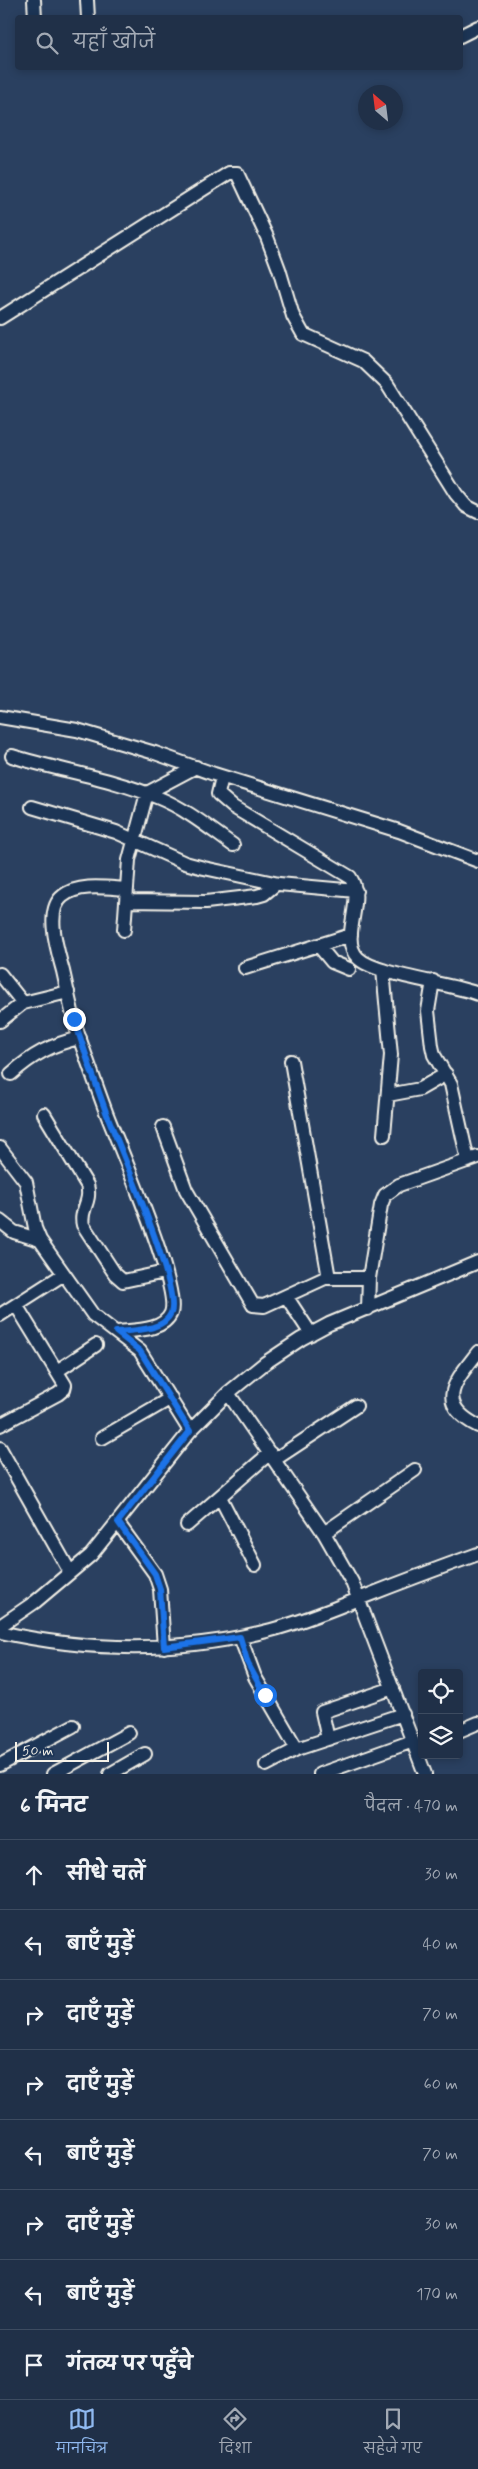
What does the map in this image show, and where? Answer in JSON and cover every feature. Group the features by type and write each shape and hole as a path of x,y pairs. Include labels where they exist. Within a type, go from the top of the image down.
{"street":[{"path":"34,0 35,15"},
{"path":"87,0 88,15"},
{"path":"463,34 478,27"},
{"path":"0,318 229,173 237,173 267,237 293,316 303,334 363,361 375,371 387,384 456,494 466,506 478,512"},
{"path":"0,716 11,720 77,730 155,753 222,777 400,831 478,861"},
{"path":"12,756 52,769 128,786 147,793 189,814 233,845"},
{"path":"124,930 133,840 147,793 196,767"},
{"path":"222,777 218,794 233,807 350,877 356,891 350,935 351,948 357,957 367,964 383,970 433,981 478,994"},
{"path":"32,808 116,832 185,863 276,884 356,891"},
{"path":"116,1332 153,1327 164,1321 171,1313 172,1301 157,1241 80,1038 56,945 53,921 56,905 62,896 72,891 92,888 156,903 237,899 264,894 276,884"},
{"path":"245,968 350,935"},
{"path":"318,945 332,962 349,969"},
{"path":"383,970 391,1034 384,1135"},
{"path":"0,974 23,1003"},
{"path":"368,1308 369,1278 380,1205 385,1195 399,1185 473,1159 457,1102 446,1074 434,1056 428,1011 433,981"},
{"path":"0,1021 23,1003 68,992"},
{"path":"11,1074 42,1050 80,1038"},
{"path":"291,1061 329,1278"},
{"path":"388,1095 420,1090 446,1074"},
{"path":"44,1114 87,1185 90,1194 81,1219 83,1226 114,1274 123,1281 130,1281 165,1272"},
{"path":"163,1127 186,1190 249,1300 258,1307 329,1278 369,1278"},
{"path":"0,1148 26,1182 35,1228 40,1240 93,1315 140,1351 190,1431"},
{"path":"4,1230 35,1228"},
{"path":"4,1230 40,1240"},
{"path":"0,1626 35,1602 91,1555 190,1431 228,1394 264,1363 311,1334 478,1262"},
{"path":"0,1315 64,1274"},
{"path":"286,1296 311,1334"},
{"path":"0,1425 64,1389 65,1385 16,1305"},
{"path":"57,1371 96,1345"},
{"path":"478,1352 460,1375 452,1391 451,1400 455,1409 464,1418 478,1426"},
{"path":"228,1394 324,1533 360,1599 403,1714 417,1745 425,1774"},
{"path":"102,1438 170,1398"},
{"path":"187,1525 220,1496 272,1456 356,1406"},
{"path":"1,1451 70,1572"},
{"path":"324,1533 415,1470"},
{"path":"220,1496 255,1565"},
{"path":"118,1522 155,1574 160,1589 164,1647"},
{"path":"0,1632 39,1641 86,1646 164,1647 240,1637 316,1616 478,1554"},
{"path":"240,1637 255,1677 297,1749"},
{"path":"328,1739 321,1715 326,1709 393,1688"},
{"path":"266,1765 297,1749 403,1714"},
{"path":"463,1730 478,1724"},
{"path":"0,1765 73,1726"},
{"path":"53,1774 129,1733"},
{"path":"320,1774 417,1745"},
{"path":"110,1774 145,1754"}],"route":[{"path":"74,1019 106,1111 157,1241 172,1301 171,1313 164,1321 153,1327 116,1332 140,1351 149,1363 190,1431 118,1522 155,1574 160,1589 164,1647 240,1637 248,1664 265,1695"}]}
